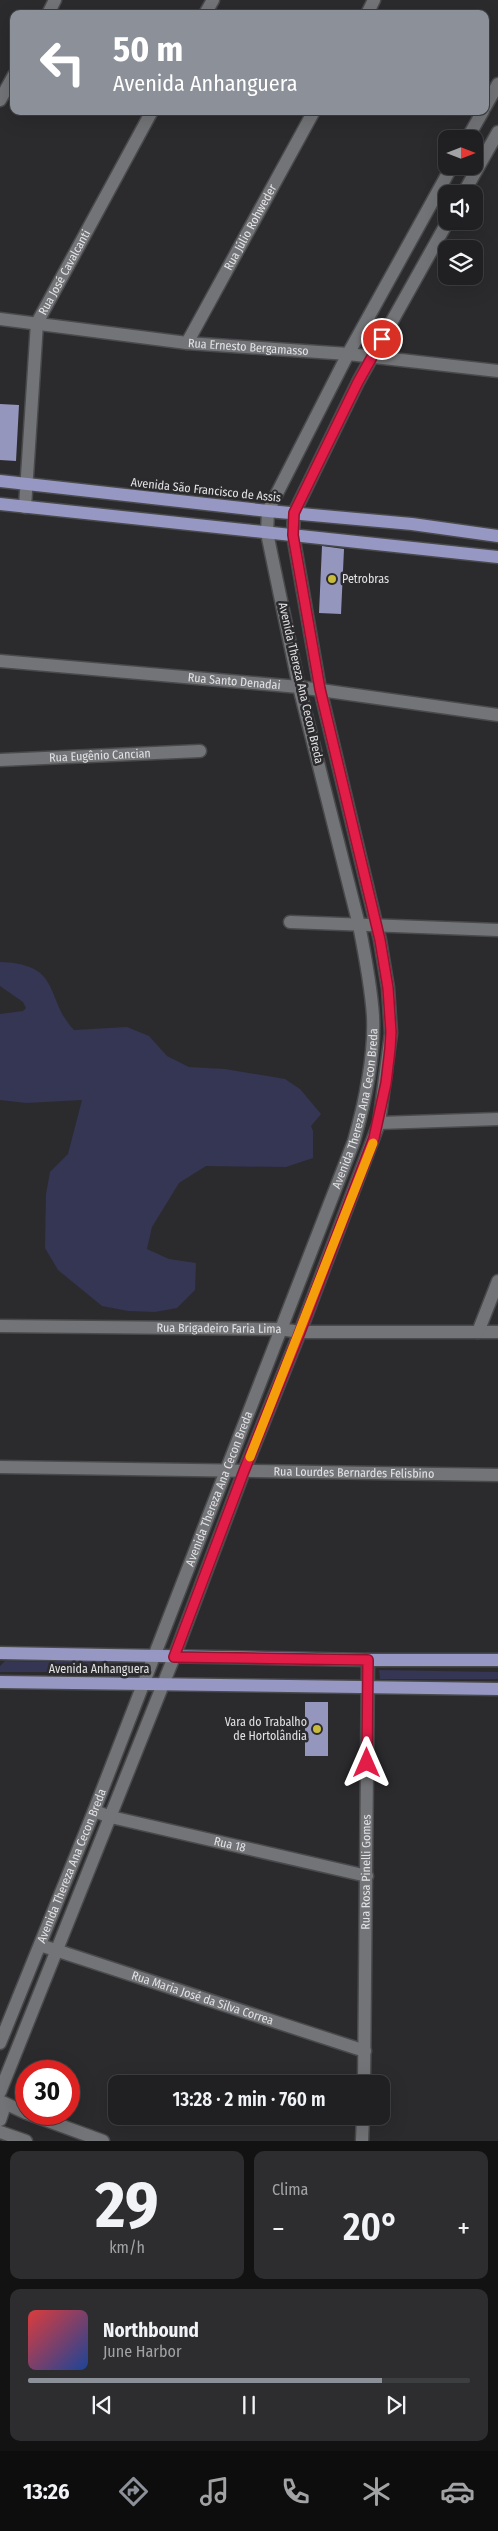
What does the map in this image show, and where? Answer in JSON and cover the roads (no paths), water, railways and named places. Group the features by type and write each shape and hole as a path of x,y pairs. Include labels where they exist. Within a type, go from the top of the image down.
{"main road":[{"name":"Avenida São Francisco de Assis","path":"0,481 268,511 412,524 498,536"},
{"path":"0,504 498,557"},
{"name":"Avenida Anhanguera","path":"0,1653 153,1657 498,1660"},
{"name":"Avenida Anhanguera","path":"0,1682 498,1689"}],"street":[{"path":"0,100 10,82"},
{"path":"489,100 498,84"},
{"name":"Rua José Cavalcanti","path":"25,507 25,483 37,323 150,115"},
{"name":"Rua Júlio Rohweder","path":"187,343 312,115"},
{"path":"472,130 481,115"},
{"path":"468,185 498,132"},
{"name":"Avenida Thereza Ana Cecon Breda","path":"0,2043 94,1811 354,1141 363,1111 369,1076 373,1017 360,925 299,686 267,533 268,511 348,354 447,175"},
{"name":"Avenida Thereza Ana Cecon Breda","path":"0,2092 164,1683 379,1122 391,1032 388,988 377,926 320,689 293,535 294,513 372,356 443,230"},
{"name":"Rua Ernesto Bergamasso","path":"0,319 187,343 372,356 498,371"},
{"name":"Rua Santo Denadai","path":"0,662 299,686 498,715"},
{"name":"Rua Eugênio Cancian","path":"0,760 200,751"},
{"path":"290,922 498,930"},
{"path":"379,1122 498,1119"},
{"path":"478,1332 498,1281"},
{"name":"Rua Brigadeiro Faria Lima","path":"0,1326 280,1329 300,1332 498,1332"},
{"name":"Rua Lourdes Bernardes Felisbino","path":"0,1467 498,1474"},
{"name":"Rua Rosa Pinelli Gomes","path":"364,2075 367,1876 366,1688 368,1660"},
{"name":"Rua 18","path":"94,1811 111,1817 367,1876"},
{"name":"Rua Maria José da Silva Correa","path":"40,1946 365,2051"},
{"path":"0,2101 15,2107"},
{"path":"0,2101 2,2112 0,2120"},
{"path":"60,2125 103,2141"},
{"path":"362,2141 363,2125"},
{"path":"0,2132 26,2141"}],"place":[{"name":"Petrobras","path":"332,579"},
{"name":"Vara do Trabalho de Hortolândia","path":"317,1729"}]}
